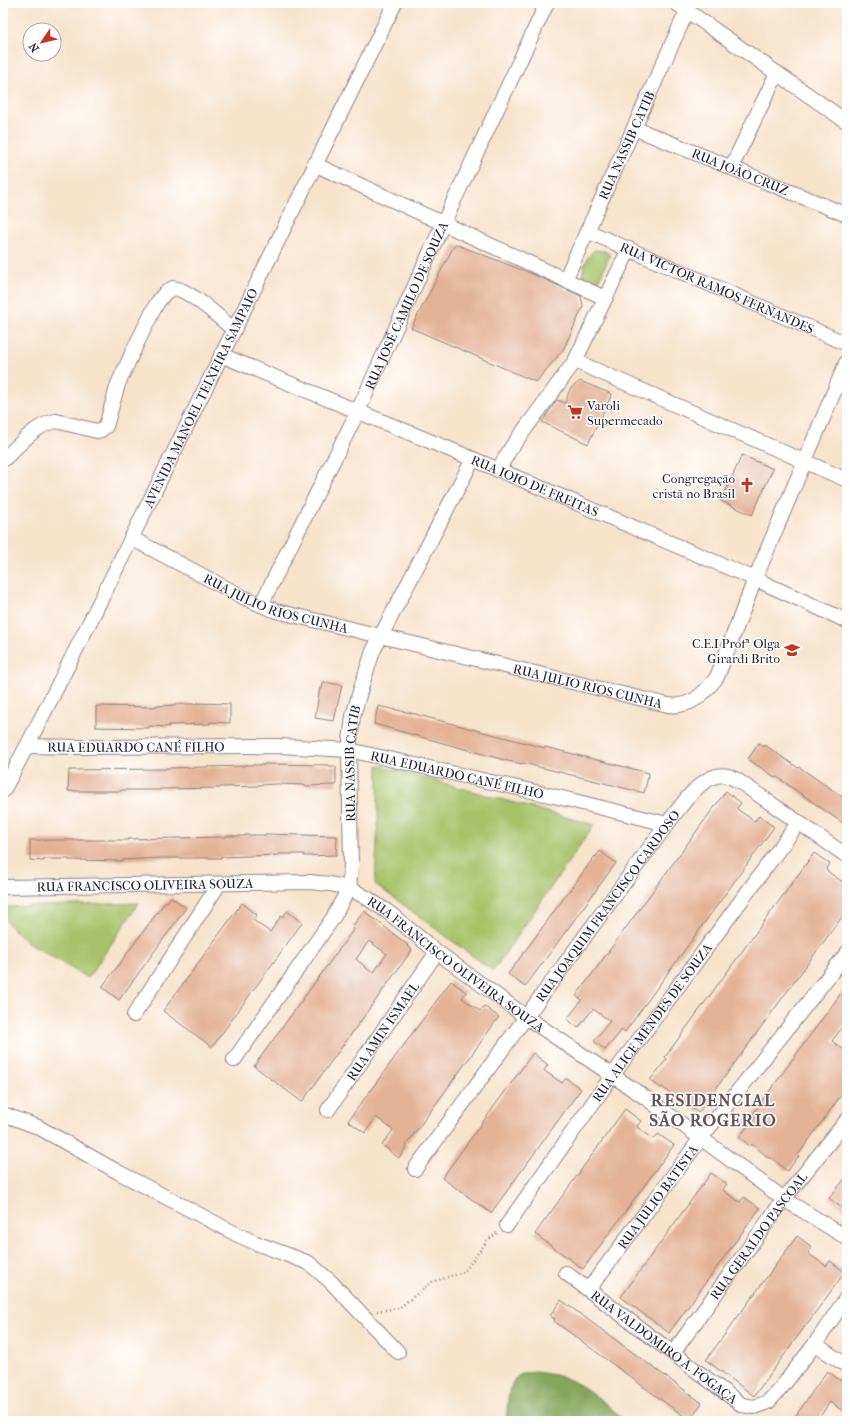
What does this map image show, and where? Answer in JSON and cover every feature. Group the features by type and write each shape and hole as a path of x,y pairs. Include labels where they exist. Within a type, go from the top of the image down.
{"street":[{"name":"AVENIDA MANOEL TEIXEIRA SAMPAIO","path":"3,791 131,538 222,355 233,329 314,164 395,3"},
{"name":"RUA JOSÉ CAMILO DE SOUZA","path":"261,605 358,411 443,224 547,3"},
{"path":"681,7 847,122"},
{"name":"RUA NASSIB CATIB","path":"565,280 634,128 681,7"},
{"path":"731,168 777,73"},
{"name":"RUA JOÃO CRUZ","path":"634,128 847,215"},
{"path":"314,164 604,298"},
{"name":"RUA VICTOR RAMOS FERNANDES","path":"587,231 847,344"},
{"path":"498,470 511,448 575,361 604,298 629,249"},
{"path":"3,460 35,430 50,422 56,421 94,430 101,430 106,426 118,384 155,307 161,297 168,290 173,288 181,290 198,301 233,329"},
{"name":"RUA IOIO DE FREITAS","path":"222,355 473,459 755,579 847,621"},
{"path":"575,361 847,480"},
{"name":"RUA JULIO RIOS CUNHA","path":"131,538 261,605 298,617 678,707 695,700 717,677 755,579 847,362"},
{"name":"RUA NASSIB CATIB","path":"234,1060 333,918 349,888 351,866 349,750 353,716 361,688 373,651 473,459"},
{"name":"RUA EDUARDO CANÉ FILHO","path":"27,746 280,746 349,750 558,797 668,824"},
{"name":"RUA JOAQUIM FRANCISCO CARDOSO","path":"415,1169 668,824 694,790 706,781 720,776 728,776 737,780 847,856"},
{"name":"RUA ALICE MENDES DE SOUZA","path":"507,1226 612,1076 799,822"},
{"name":"RUA FRANCISCO OLIVEIRA SOUZA","path":"3,887 309,882 349,888 388,912 437,952 526,1017 646,1098 784,1199 847,1238"},
{"path":"134,1015 219,884"},
{"name":"RUA AMIN ISMAEL","path":"328,1110 437,952"},
{"name":"RUA JULIO BATISTA","path":"589,1289 701,1138 847,954"},
{"path":"3,1114 38,1127 118,1172 238,1235 309,1262 331,1282 398,1352"},
{"name":"RUA GERALDO PASCOAL","path":"673,1353 784,1199 847,1120"},
{"name":"RUA VALDOMIRO A. FOGAÇA","path":"566,1273 742,1404 754,1407 768,1402 781,1388 815,1344"},
{"path":"847,1297 815,1344 847,1366"}],"path":[{"path":"362,1314 398,1308 432,1282 464,1272 487,1241 507,1226"}],"green space":[{"path":"595,250 605,251 610,255 598,282 589,283 583,276 583,269 588,258"},
{"path":"378,765 594,825 493,971 375,884 378,818"},
{"path":"139,903 88,978 26,942 3,918 3,907"},
{"path":"535,1372 566,1378 593,1394 625,1421 506,1421 510,1388 513,1382 523,1373"}],"building":[{"path":"455,244 530,273 581,296 583,307 563,350 536,382 411,328"},
{"name":"Varoli Supermecado","path":"580,381 612,394 588,444 542,422 557,400 565,403 570,389"},
{"name":"Congregação cristã no Brasil","path":"742,455 773,469 752,515 721,501"},
{"path":"323,682 342,685 334,721 315,718 320,688 322,689"},
{"path":"196,703 230,704 230,723 210,722 210,724 169,725 169,727 149,726 149,728 96,727 96,706 155,707"},
{"path":"378,706 649,773 644,793 523,763 508,761 374,724"},
{"path":"759,743 764,747 765,745 798,768 799,767 847,800 847,826 777,777 776,778 748,759"},
{"path":"264,764 336,766 336,785 304,786 278,784 160,790 68,791 69,770 166,769"},
{"path":"726,791 741,803 737,808 738,810 755,821 759,816 774,827 625,1032 622,1030 605,1050 594,1041 610,1021 593,1009 578,1028 567,1019 582,1000 576,996"},
{"path":"265,834 337,836 336,855 304,856 304,854 279,854 221,858 160,858 122,861 69,859 44,859 44,861 30,860 30,840 128,840 226,837"},
{"path":"600,851 616,863 525,987 508,974"},
{"path":"814,853 830,864 826,869 827,871 847,885 847,910 698,1113 682,1100 680,1102 662,1087 661,1088 650,1080 667,1059 665,1057"},
{"path":"171,897 186,908 119,1000 102,987 166,901 167,902"},
{"path":"242,903 257,915 253,920 270,932 281,916 283,917 287,911 302,923 212,1047 163,1011"},
{"path":"364,911 408,945 407,946 412,950 302,1102 254,1066 354,929 352,927","holes":["369,941 387,954 374,972 371,972 356,959"]},
{"path":"451,981 466,992 462,998 480,1011 484,1006 499,1017 406,1145 407,1146 399,1158 382,1145 393,1130 376,1117 365,1133 348,1121"},
{"path":"847,985 847,1021 832,1041 847,1052 847,1087 787,1171 771,1157 770,1159 752,1144 750,1146 739,1137 755,1117 752,1115"},
{"path":"533,1053 548,1065 544,1070 546,1072 562,1083 566,1078 581,1089 491,1213 442,1178"},
{"path":"625,1109 641,1121 637,1126 638,1128 654,1139 658,1134 674,1145 583,1269 535,1234"},
{"path":"711,1173 727,1184 723,1189 724,1191 740,1202 744,1197 760,1208 669,1333 621,1297"},
{"path":"847,1176 847,1212 829,1198"},
{"path":"797,1236 812,1247 808,1253 809,1254 826,1266 830,1261 845,1272 754,1396 706,1360"},
{"path":"561,1300 702,1403 689,1420 554,1321 555,1319 550,1316"},
{"path":"827,1371 847,1385 847,1414 830,1402 817,1421 792,1421"}],"place":[{"name":"Varoli Supermecado","path":"575,412"},
{"name":"Congregação cristã no Brasil","path":"747,485"},
{"name":"C.E.I Profª Olga Girardi Brito","path":"792,650"}],"district":[{"name":"RESIDENCIAL SÃO ROGERIO","path":"713,1110"}]}
